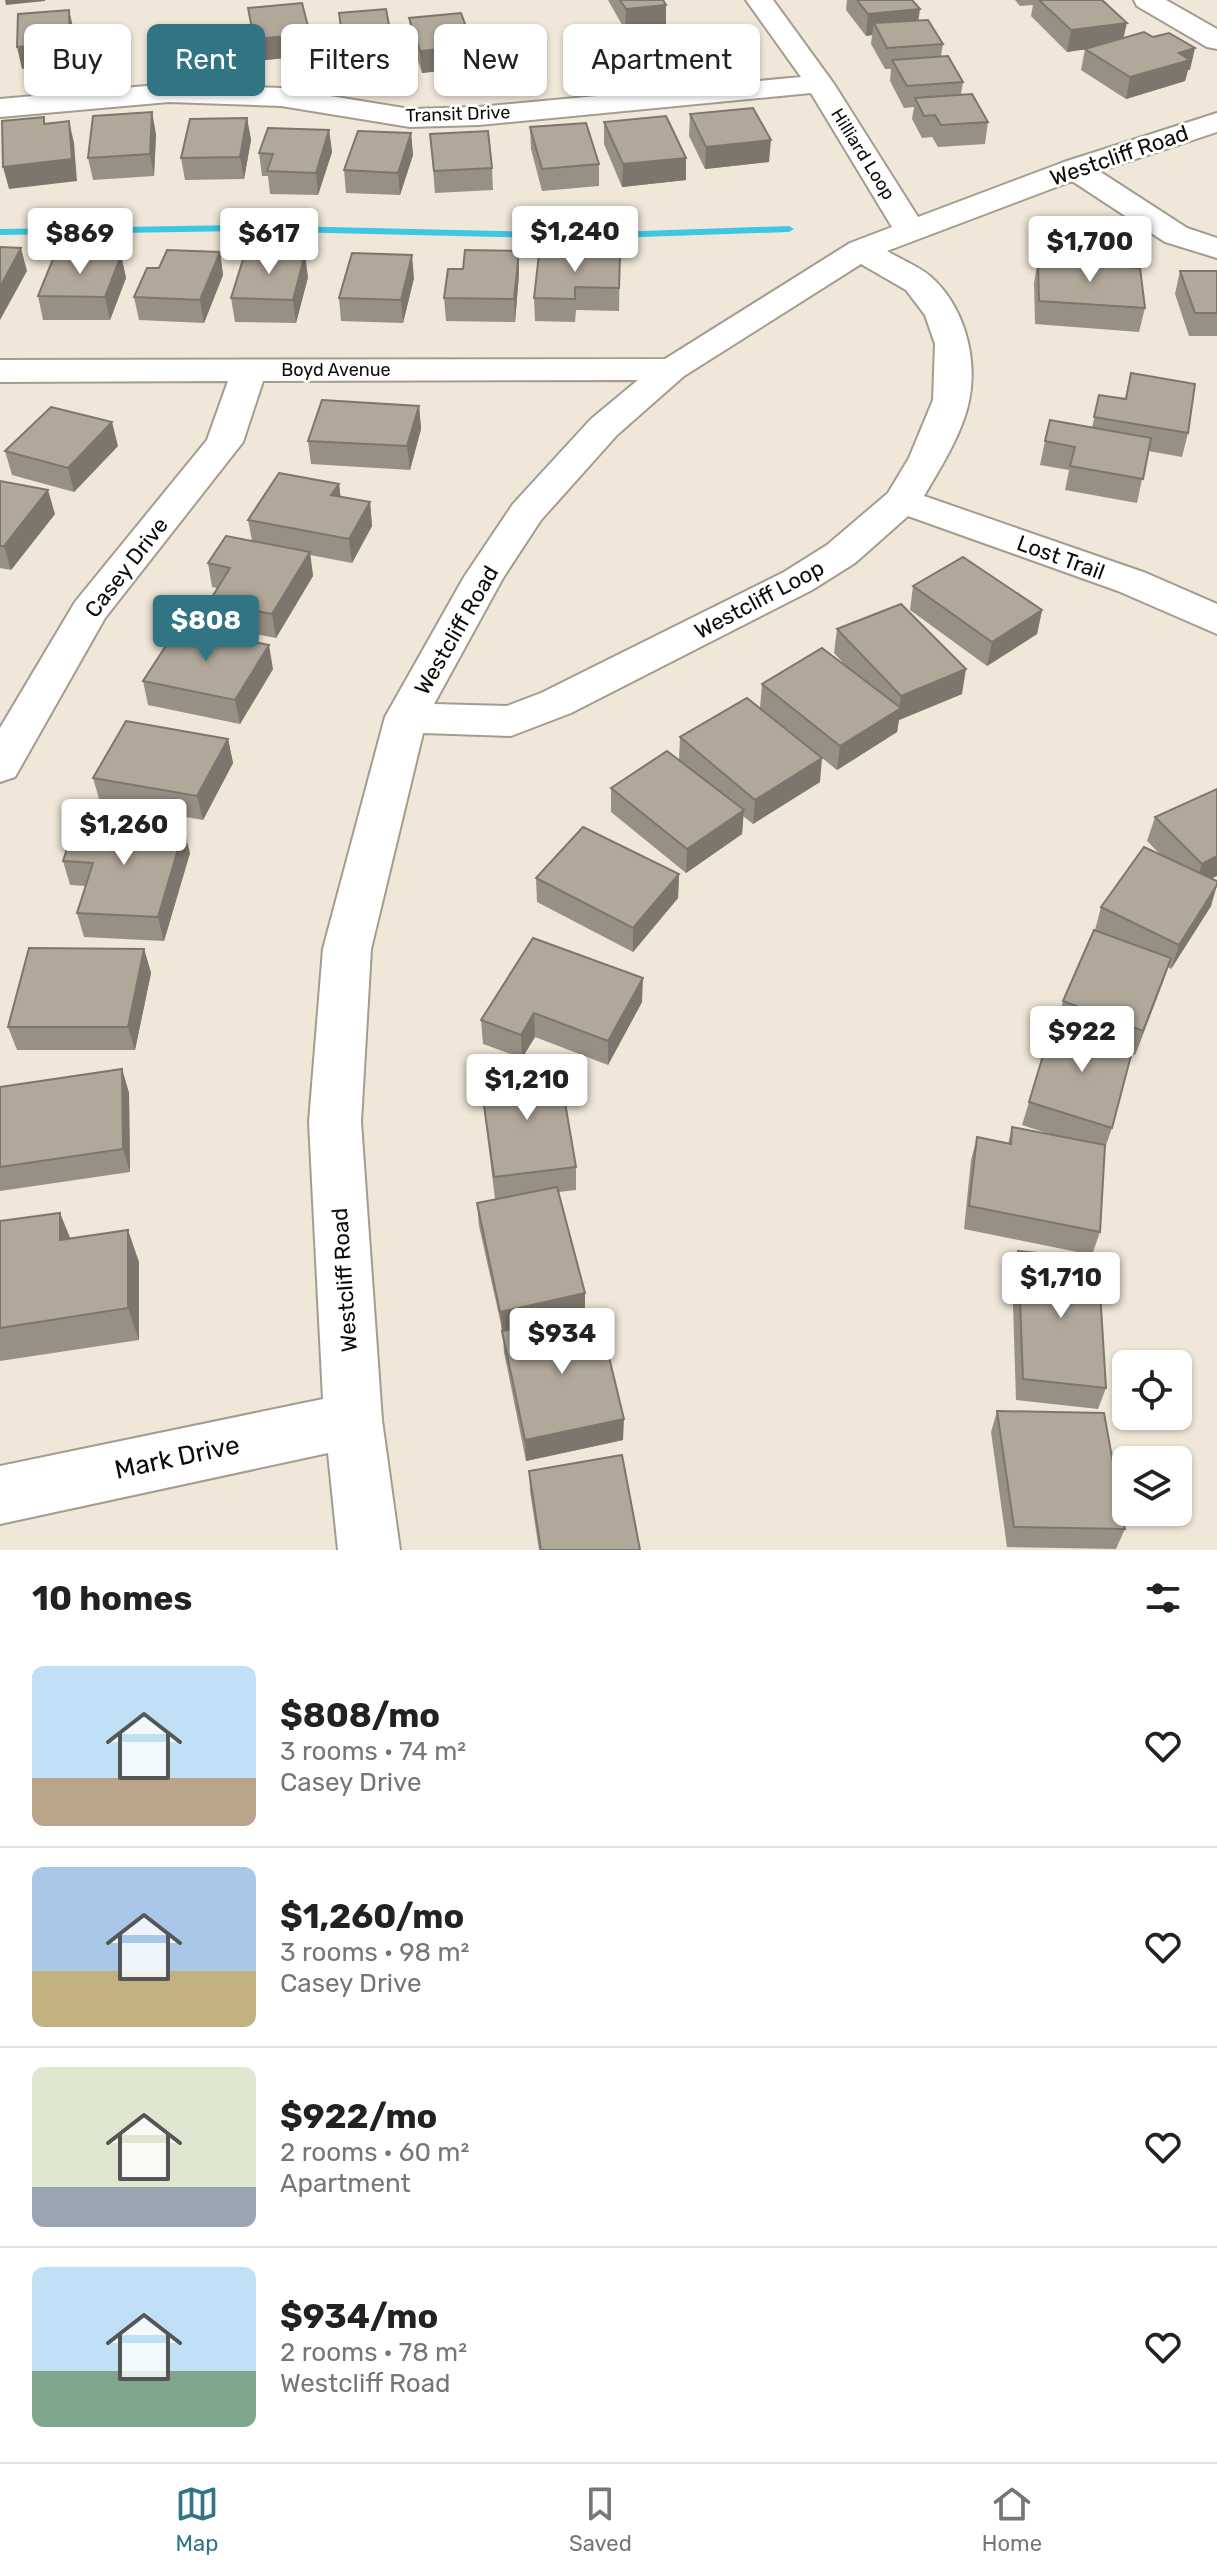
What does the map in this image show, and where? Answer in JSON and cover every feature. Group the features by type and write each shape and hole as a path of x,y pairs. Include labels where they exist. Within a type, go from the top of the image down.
{"street":[{"name":"Hilliard Loop","path":"759,0 820,84 910,230"},
{"path":"1147,0 1217,41"},
{"name":"Transit Drive","path":"0,108 169,93 281,97 410,118 479,116 820,84"},
{"name":"Westcliff Road","path":"369,1550 353,1420 335,1122 347,949 406,717 484,577 527,512 604,427 672,369 861,250 1075,169 1217,122"},
{"path":"1075,169 1176,235 1217,248"},
{"name":"Westcliff Loop","path":"406,717 473,722 511,721 556,703 798,581 841,554 902,501 928,458 951,400 952,344 942,314 918,283 861,250"},
{"name":"Boyd Avenue","path":"0,371 672,369"},
{"name":"Casey Drive","path":"0,766 89,611 225,442 249,370"},
{"name":"Lost Trail","path":"902,501 1132,582 1217,621"},
{"name":"Mark Drive","path":"0,1495 353,1420"}],"building":[{"path":"620,0 663,0 666,5 626,9"},
{"path":"857,0 912,0 920,9 868,14"},
{"path":"1039,0 1102,0 1127,23 1071,30"},
{"path":"302,3 307,24 281,24 281,37 265,38 265,24 251,24 248,8"},
{"path":"386,9 389,24 340,24 339,13"},
{"path":"69,10 69,24 24,24 24,46 17,47 18,14"},
{"path":"461,13 465,24 434,24 434,50 420,51 418,24 411,24 409,18"},
{"path":"928,20 943,44 887,48 874,23"},
{"path":"1144,32 1153,37 1169,33 1195,48 1179,53 1190,60 1130,77 1085,49"},
{"path":"948,56 963,82 907,86 892,60"},
{"path":"972,94 988,122 941,125 935,115 924,116 915,98"},
{"path":"753,108 771,140 706,147 690,114"},
{"path":"152,112 150,154 88,158 93,116"},
{"path":"666,116 686,158 623,164 604,122"},
{"path":"44,117 44,124 69,121 72,159 3,167 2,121"},
{"path":"247,118 240,157 181,158 190,119"},
{"path":"586,123 599,164 542,169 530,127"},
{"path":"268,128 329,130 316,173 267,171 273,154 259,153"},
{"path":"358,131 411,133 398,173 344,170"},
{"path":"488,131 492,168 434,171 430,134"},
{"path":"0,247 21,248 0,287"},
{"path":"167,250 220,252 200,300 134,297 147,268 159,268"},
{"path":"465,250 519,251 514,299 444,298 448,269 463,269"},
{"path":"245,253 305,254 293,300 231,298"},
{"path":"352,253 412,255 401,300 339,298"},
{"path":"55,254 121,255 105,297 38,296"},
{"path":"539,254 620,256 619,288 575,287 575,299 534,298"},
{"path":"1038,260 1140,268 1145,308 1039,301"},
{"path":"1180,271 1217,271 1217,313 1195,313"},
{"path":"1131,373 1195,384 1188,433 1094,417 1099,395 1126,399"},
{"path":"322,400 419,406 407,446 308,441"},
{"path":"51,407 112,422 68,468 5,451"},
{"path":"1050,420 1151,438 1143,479 1070,466 1075,447 1045,441"},
{"path":"279,473 339,484 331,495 370,502 349,539 248,520"},
{"path":"0,481 48,490 4,546 0,546"},
{"path":"226,536 310,552 272,614 209,602 230,568 208,563"},
{"path":"963,557 1042,610 992,642 913,586"},
{"path":"901,604 966,669 901,696 837,629"},
{"path":"178,627 269,645 235,700 143,681"},
{"path":"822,648 901,708 840,746 762,684"},
{"path":"747,698 822,758 755,800 680,737"},
{"path":"126,721 228,739 197,796 93,778"},
{"path":"667,751 744,810 687,849 611,788"},
{"path":"1217,789 1217,856 1202,864 1155,817"},
{"path":"75,824 184,829 158,917 77,913 93,863 63,861"},
{"path":"583,827 679,874 633,928 536,878"},
{"path":"1144,847 1217,881 1179,945 1101,907"},
{"path":"1094,930 1171,958 1143,1031 1063,1001"},
{"path":"533,938 643,978 608,1041 534,1013 521,1035 481,1020"},
{"path":"29,948 144,949 128,1027 8,1027"},
{"path":"1054,1019 1134,1044 1112,1128 1029,1102"},
{"path":"559,1067 576,1167 494,1177 480,1077"},
{"path":"122,1069 123,1149 0,1167 0,1087"},
{"path":"1012,1127 1105,1145 1100,1232 969,1206 977,1137 1011,1144"},
{"path":"557,1187 585,1293 500,1312 477,1203"},
{"path":"60,1213 60,1240 128,1230 128,1308 0,1328 0,1221"},
{"path":"1018,1251 1098,1259 1106,1388 1023,1379"},
{"path":"598,1312 624,1419 525,1440 502,1331"},
{"path":"997,1411 1104,1413 1112,1457 1112,1526 1124,1526 1125,1529 1014,1527"},
{"path":"622,1455 640,1550 541,1550 529,1471"}],"waterway":[{"path":"0,232 239,228 584,236 789,229"}]}
